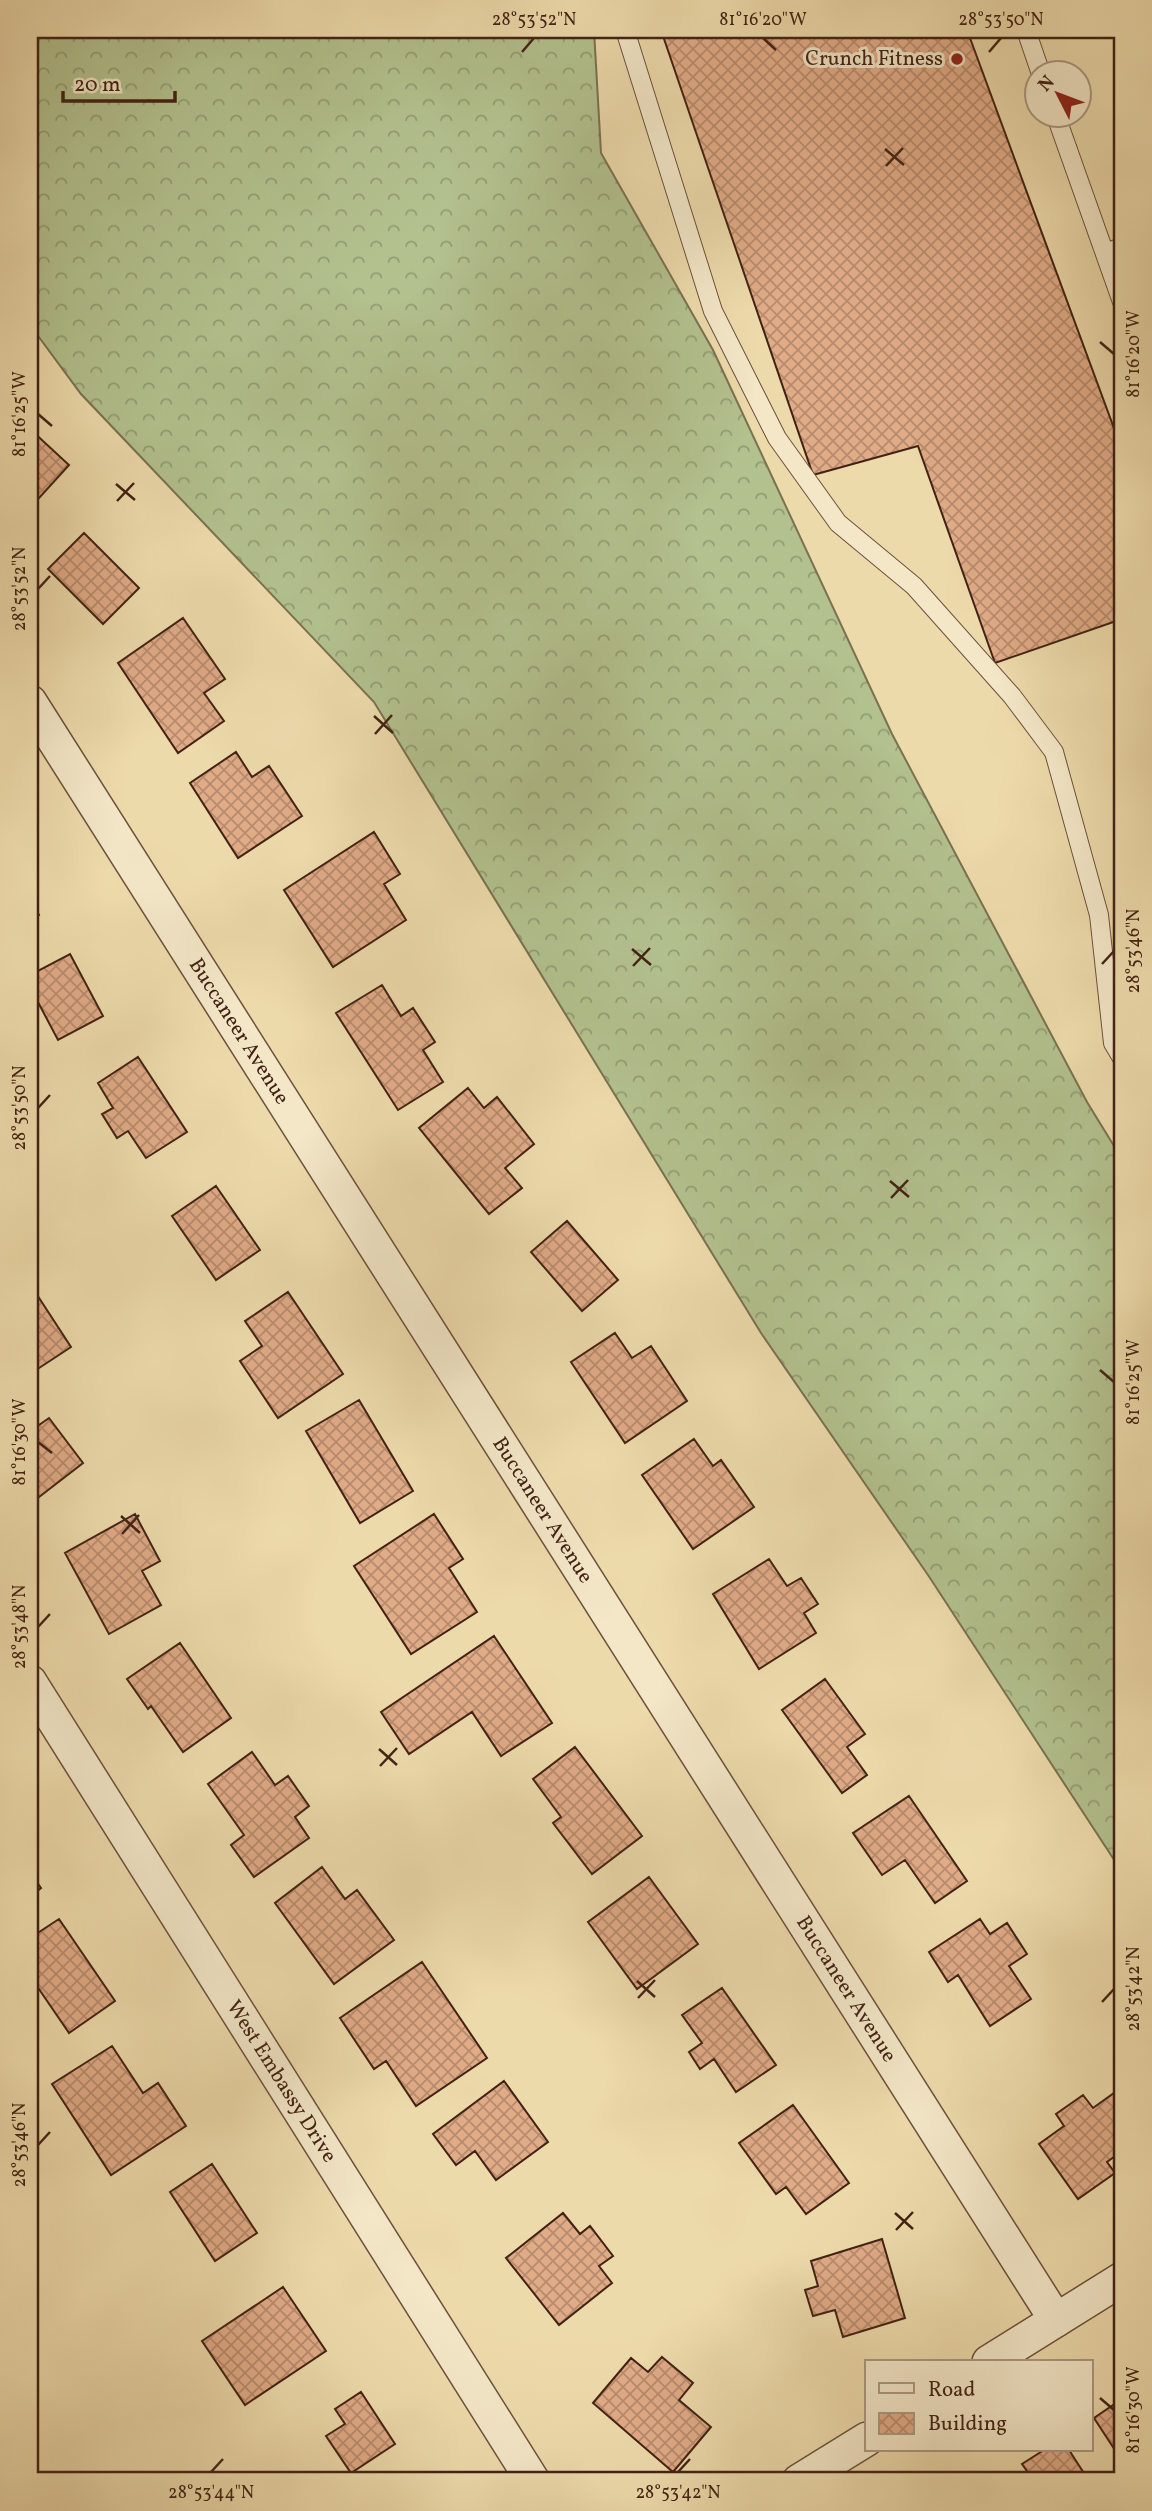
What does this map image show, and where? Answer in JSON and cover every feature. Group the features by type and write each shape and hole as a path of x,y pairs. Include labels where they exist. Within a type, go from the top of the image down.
{"street":[{"name":"Buccaneer Avenue","path":"30,702 1056,2320"},
{"name":"West Embassy Drive","path":"30,1682 533,2481"},
{"path":"992,2360 1122,2279"},
{"path":"799,2481 865,2440"}],"lane":[{"path":"625,30 713,310 777,438 838,523 914,586 1012,696 1054,752 1099,915 1113,1042 1122,1058"},
{"path":"1026,30 1036,60"},
{"path":"1061,130 1122,302"},
{"path":"1105,253 1122,247"}],"green space":[{"path":"30,30 594,30 601,153 713,350 892,734 1087,1102 1122,1159 1122,1872 928,1575 761,1333 374,702 81,394 30,325"}],"building":[{"path":"661,30 967,30 1122,450 1122,619 995,663 918,446 813,475"},
{"path":"30,429 69,465 30,508"},
{"path":"84,533 139,588 103,624 48,569"},
{"path":"183,618 225,679 204,693 224,721 178,753 118,663"},
{"path":"236,752 252,777 269,766 302,816 238,858 190,783"},
{"path":"374,832 400,874 384,884 406,920 333,967 284,890"},
{"path":"30,901 39,915 30,921"},
{"path":"70,954 103,1016 58,1040 30,987 30,975"},
{"path":"382,985 401,1016 413,1008 435,1042 423,1050 443,1082 398,1110 336,1013"},
{"path":"138,1057 187,1132 146,1158 128,1131 117,1138 102,1114 113,1108 98,1083"},
{"path":"468,1088 484,1108 497,1097 534,1144 505,1168 522,1188 489,1214 419,1128"},
{"path":"216,1186 260,1250 216,1280 172,1216"},
{"path":"567,1221 618,1280 582,1311 531,1252"},
{"path":"30,1284 71,1347 30,1374"},
{"path":"288,1292 343,1374 278,1418 240,1361 262,1346 245,1321"},
{"path":"615,1333 632,1358 651,1346 687,1401 625,1443 571,1362"},
{"path":"359,1400 413,1491 360,1523 306,1431"},
{"path":"30,1418 36,1427 49,1418 83,1463 30,1504"},
{"path":"694,1439 713,1466 721,1460 754,1507 693,1549 642,1475"},
{"path":"135,1514 160,1561 142,1571 161,1605 109,1634 65,1553"},
{"path":"434,1514 463,1559 449,1568 477,1612 411,1654 354,1566"},
{"path":"769,1559 787,1586 801,1578 818,1604 804,1613 816,1633 759,1669 713,1594"},
{"path":"494,1636 552,1723 501,1756 472,1712 409,1754 381,1712"},
{"path":"180,1643 231,1718 183,1752 151,1706 148,1709 127,1679"},
{"path":"825,1679 865,1734 847,1747 867,1775 842,1793 782,1710"},
{"path":"575,1747 642,1836 592,1874 553,1823 561,1817 533,1779"},
{"path":"252,1752 275,1785 288,1776 309,1806 295,1817 309,1838 254,1877 231,1845 244,1835 208,1784"},
{"path":"909,1796 967,1881 935,1903 905,1860 882,1875 853,1833"},
{"path":"322,1867 345,1899 357,1890 394,1940 334,1984 275,1903"},
{"path":"30,1872 41,1888 30,1897"},
{"path":"649,1877 698,1944 637,1989 588,1922"},
{"path":"59,1919 115,2001 69,2033 30,1976 30,1938"},
{"path":"980,1919 990,1934 1007,1923 1027,1954 1009,1966 1031,1999 990,2026 958,1975 948,1982 929,1952"},
{"path":"422,1962 487,2058 416,2106 386,2061 374,2069 340,2018"},
{"path":"722,1988 776,2065 736,2092 714,2059 700,2069 689,2052 702,2043 682,2015"},
{"path":"112,2046 143,2093 158,2083 186,2126 111,2175 52,2084"},
{"path":"504,2081 548,2142 496,2180 475,2151 456,2165 433,2134"},
{"path":"1114,2093 1122,2105 1122,2151 1107,2162 1115,2173 1078,2199 1039,2144 1064,2126 1056,2114 1083,2095 1093,2108"},
{"path":"793,2105 849,2183 806,2214 786,2187 776,2194 739,2143"},
{"path":"212,2164 257,2233 215,2261 170,2192"},
{"path":"563,2213 580,2234 590,2226 613,2256 599,2266 612,2283 559,2325 506,2258"},
{"path":"882,2239 905,2318 843,2337 835,2310 813,2316 805,2290 818,2286 811,2261"},
{"path":"283,2287 326,2351 245,2405 202,2341"},
{"path":"662,2357 693,2383 679,2400 711,2427 673,2472 593,2403 631,2358 648,2372"},
{"path":"361,2392 395,2444 351,2473 326,2436 345,2424 335,2409"},
{"path":"1122,2399 1122,2461 1094,2418"},
{"path":"1041,2452 1070,2452 1089,2481 1034,2481 1022,2464"}],"place":[{"name":"Crunch Fitness","path":"957,59"}]}
